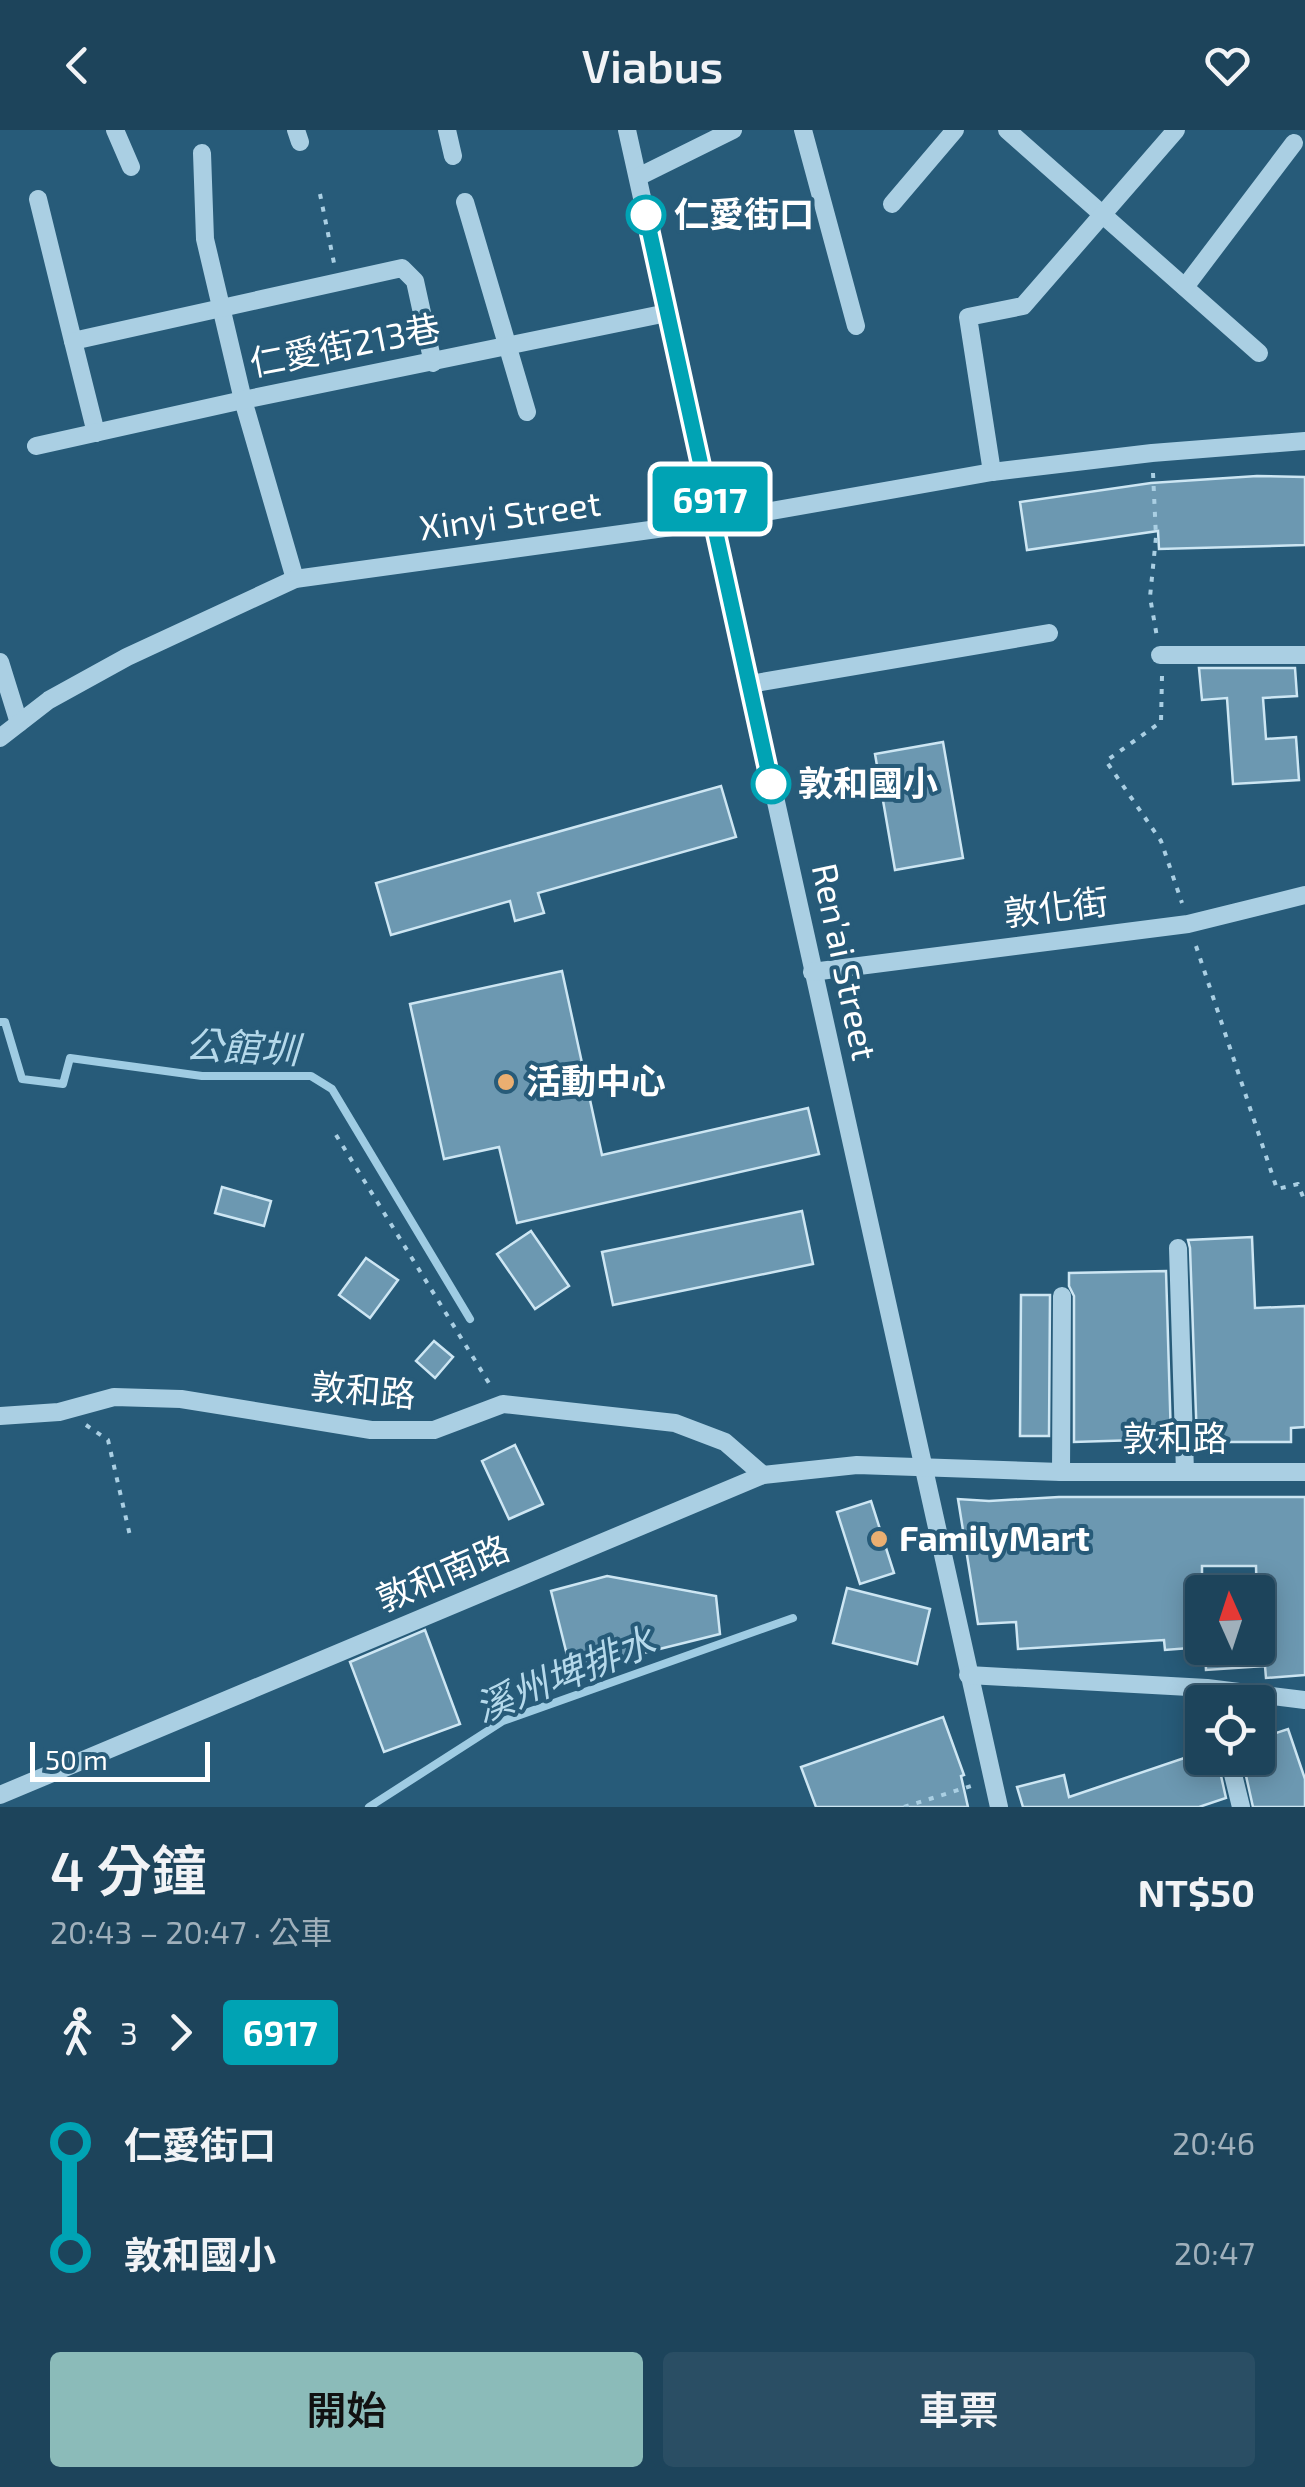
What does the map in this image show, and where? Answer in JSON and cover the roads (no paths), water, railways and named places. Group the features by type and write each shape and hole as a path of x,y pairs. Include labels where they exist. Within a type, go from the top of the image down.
{"street":[{"path":"115,130 130,167"},
{"path":"447,130 453,156"},
{"name":"Ren’ai Street","path":"627,130 999,1807"},
{"path":"638,177 732,130"},
{"path":"803,130 856,326"},
{"path":"892,204 956,130"},
{"path":"1007,130 1260,352"},
{"path":"992,472 968,318 1024,306 1176,130"},
{"path":"1185,287 1294,143"},
{"path":"202,153 205,239 243,400 295,579"},
{"path":"38,199 96,433"},
{"path":"465,202 527,412"},
{"path":"73,342 402,268 414,281 433,363"},
{"name":"仁愛街213巷","path":"36,446 667,313"},
{"name":"Xinyi Street","path":"0,738 50,700 128,657 295,579 715,520 992,472 1152,453 1305,441"},
{"path":"750,684 1050,633"},
{"path":"1160,655 1305,655"},
{"path":"0,662 18,723"},
{"name":"敦化街","path":"812,972 1188,924 1305,895"},
{"path":"1178,1248 1185,1472"},
{"path":"1061,1472 1062,1296"},
{"name":"敦和路","path":"0,1416 59,1412 114,1396 181,1399 370,1430 434,1430 503,1404 675,1423 726,1442 763,1475"},
{"name":"敦和南路","path":"0,1795 763,1475 857,1465 924,1466"},
{"name":"敦和路","path":"924,1466 1061,1472 1305,1472"},
{"path":"968,1675 1185,1693"},
{"path":"1275,1702 1304,1705"},
{"path":"1233,1775 1241,1807"}],"waterway":[{"name":"公館圳","path":"0,1022 5,1022 22,1079 63,1084 70,1058 202,1076 311,1076 332,1089 470,1319"},
{"name":"溪州埤排水","path":"369,1807 503,1721 793,1618"}],"place":[{"name":"仁愛街口","path":"646,215"},
{"name":"敦和國小","path":"771,784"},
{"name":"活動中心","path":"506,1082"},
{"name":"FamilyMart","path":"879,1539"}]}
